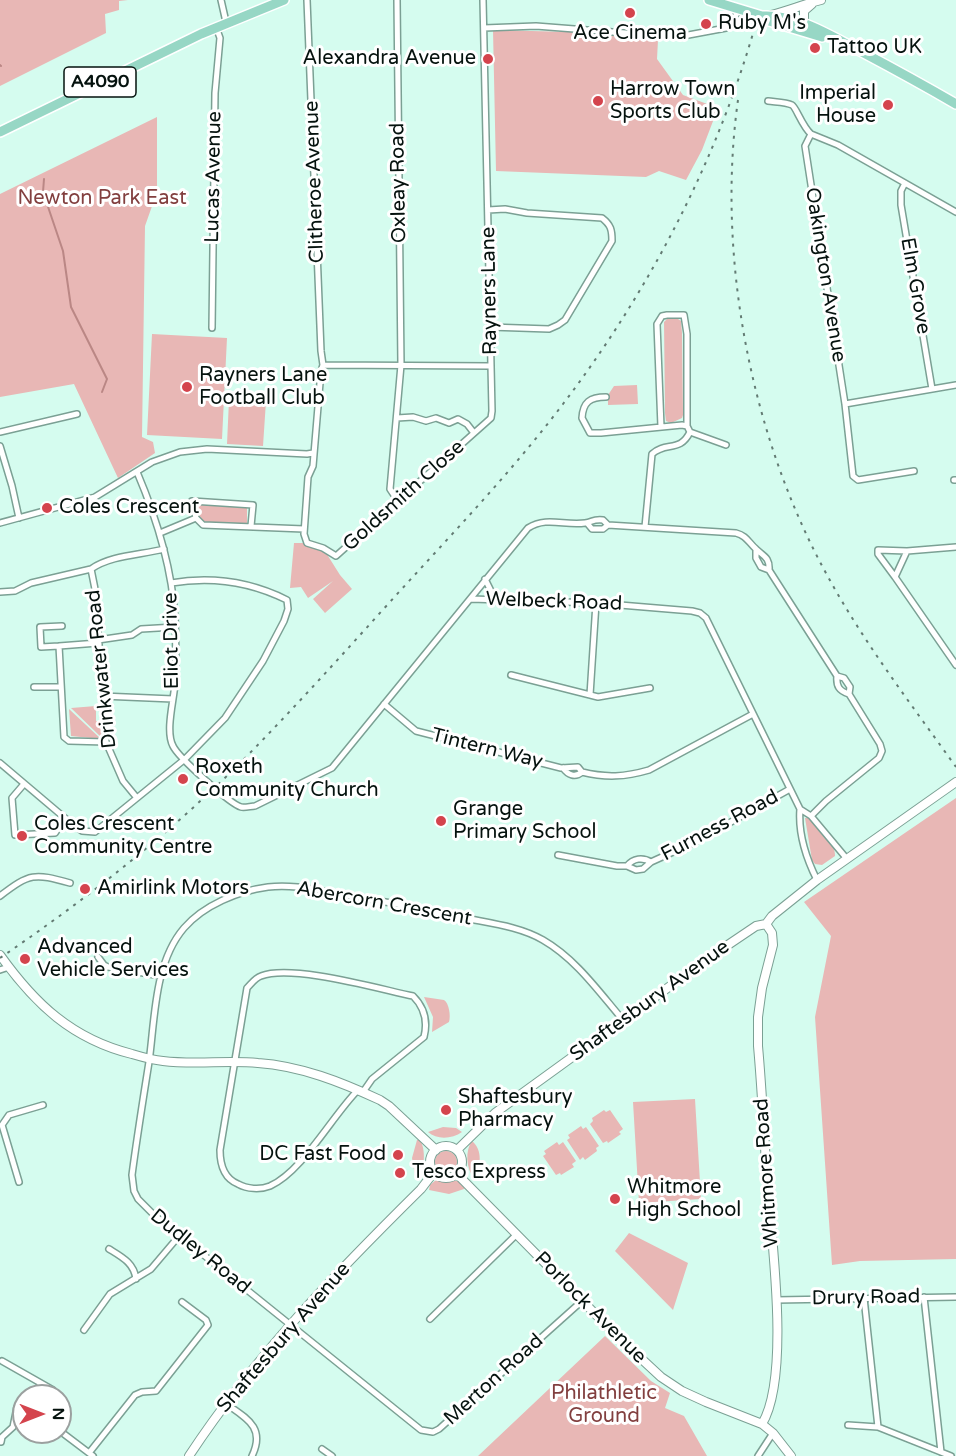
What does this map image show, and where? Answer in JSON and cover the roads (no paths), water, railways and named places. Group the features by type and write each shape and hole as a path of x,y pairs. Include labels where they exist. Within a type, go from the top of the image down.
{"main road":[{"name":"A4090","path":"0,132 226,22 284,0"},
{"path":"709,0 803,23 956,104"},
{"path":"766,15 769,21 835,39"}],"street":[{"path":"221,0 226,22"},
{"name":"Clitheroe Avenue","path":"307,0 321,351 324,365"},
{"name":"Oxleay Road","path":"397,0 401,365 390,489 398,501"},
{"name":"Rayners Lane","path":"324,365 491,366 483,0"},
{"path":"766,15 817,1"},
{"path":"808,33 803,23 804,11 817,1"},
{"path":"484,28 536,26 683,36 726,28 733,21 739,9"},
{"name":"Lucas Avenue","path":"212,328 215,93 220,38 216,27"},
{"path":"768,100 791,104 802,125 811,134 838,145 956,212"},
{"name":"Oakington Avenue","path":"811,134 806,146 853,476 858,480 914,471"},
{"name":"Elm Grove","path":"905,183 901,191 901,205 932,389"},
{"path":"488,210 505,209 602,218 609,223 612,231 612,241 565,320 549,329 490,327"},
{"path":"645,527 652,454 657,449 678,446 684,442 688,429 686,318 680,314 662,316 657,324 661,427"},
{"path":"251,526 253,505 192,501 196,518 203,525 304,529 308,477 313,466 321,371 324,365"},
{"name":"Goldsmith Close","path":"304,529 304,539 307,543 323,548 336,556 488,421 492,414 491,366"},
{"path":"844,404 956,385"},
{"path":"606,397 592,398 585,406 583,423 590,433 682,425 726,445"},
{"path":"0,432 77,414"},
{"path":"397,418 412,417 426,421 436,418 449,423 458,419 467,424 473,434"},
{"path":"0,446 19,518"},
{"path":"0,523 95,497 166,456 192,450 313,453"},
{"name":"Eliot Drive","path":"137,472 156,518 171,583 175,627 173,699 169,735 173,747 185,759"},
{"path":"0,478 8,476"},
{"path":"160,533 196,518"},
{"path":"471,599 528,528 536,523 546,521 587,523 592,529 603,529 608,525 743,535 756,550 756,558 761,567 769,570 837,676 837,684 842,692 849,694 882,751 879,758 811,816"},
{"path":"956,547 907,551 878,550 878,554 956,665"},
{"path":"0,592 15,591 31,583 91,569 128,556 164,549"},
{"path":"895,577 907,551"},
{"name":"Drinkwater Road","path":"91,569 106,742 123,782 137,798"},
{"path":"0,763 82,831 95,832 185,759 225,718 263,661 284,621 288,609 286,600 246,584 221,580 197,578 171,583"},
{"path":"486,579 495,599"},
{"name":"Welbeck Road","path":"185,759 223,797 242,807 255,806 332,768 471,599 596,603 700,613 706,618 800,809 799,821 803,843 809,864 817,880"},
{"path":"590,695 596,603"},
{"path":"62,626 40,627 41,647 132,635 141,629 175,627"},
{"path":"59,646 64,737 69,741 106,742"},
{"path":"511,675 604,697 650,688"},
{"path":"34,687 61,687"},
{"path":"102,696 173,699"},
{"name":"Tintern Way","path":"384,704 416,731 563,768 567,773 575,776 582,772 612,778 649,770 753,714"},
{"name":"Shaftesbury Avenue","path":"457,1150 495,1113 756,926 766,924 772,916 817,880 956,782"},
{"path":"24,784 12,798 15,835 55,833 65,818"},
{"name":"Furness Road","path":"558,855 627,866 636,870 643,869 651,862 695,842 790,789"},
{"path":"800,809 811,816 848,859"},
{"name":"Furness Road","path":"627,866 636,859 647,859 651,862"},
{"path":"0,896 26,877 46,876 70,883"},
{"name":"Abercorn Crescent","path":"149,1059 161,976 174,943 183,929 196,916 213,906 235,896 268,887 300,886 510,927 541,939 554,947 585,974 623,1020"},
{"name":"Whitmore Road","path":"762,1424 767,1416 774,1382 777,1335 758,1046 758,1017 762,988 773,945 772,933 766,924"},
{"path":"0,955 29,993 47,1011 68,1026 106,1047 149,1059 191,1063 235,1062 282,1066 314,1073 360,1091 389,1106 436,1150"},
{"path":"98,957 108,967 161,976"},
{"path":"0,970 9,967"},
{"path":"292,973 306,975 413,996 420,1003 426,1016 427,1028 424,1037 360,1091 287,1174 265,1188 247,1187 225,1174 220,1160 235,1062 247,988 256,978 264,975 292,973"},
{"name":"Dudley Road","path":"149,1059 132,1182 134,1191 144,1205 179,1236 290,1324"},
{"path":"19,1182 2,1125 9,1115 43,1105"},
{"path":"447,1146 457,1150 462,1162 457,1174 446,1178 434,1172 431,1157 436,1150 447,1146"},
{"path":"0,1152 9,1150"},
{"name":"Shaftesbury Avenue","path":"189,1456 225,1403 290,1324 421,1189 434,1172"},
{"name":"Porlock Avenue","path":"457,1174 582,1301 661,1377 682,1391 762,1424 773,1433 791,1456"},
{"path":"430,1318 517,1234"},
{"path":"84,1330 110,1293 151,1269 179,1236"},
{"path":"109,1249 132,1266 136,1279"},
{"path":"924,1297 941,1452"},
{"name":"Drury Road","path":"776,1300 956,1297"},
{"path":"864,1298 878,1426"},
{"name":"Merton Road","path":"290,1324 420,1430 433,1432 582,1301"},
{"path":"72,1440 91,1454 135,1395 156,1391 206,1328 206,1320 182,1302"},
{"path":"2,1361 41,1384"},
{"path":"225,1403 254,1426 257,1442 252,1456"},
{"path":"848,1425 878,1426 951,1456"},
{"path":"1,1442 2,1437 12,1429"},
{"path":"758,1456 773,1433"},
{"path":"322,1449 332,1456"}],"waterway":[{"path":"44,179 43,192 63,251 71,307 107,379 102,392"}],"railway":[{"path":"0,958 65,912 128,863 218,784 336,661 543,430 624,316 677,223 721,125 756,23"},
{"path":"738,100 732,160 732,221 736,282 746,344 760,405 778,464 800,521 841,600 888,673 956,767"}],"place":[{"name":"Ace Cinema","path":"630,13"},
{"name":"Ruby M's","path":"706,24"},
{"name":"Tattoo UK","path":"815,48"},
{"name":"Alexandra Avenue","path":"488,59"},
{"name":"Harrow Town Sports Club","path":"598,101"},
{"name":"Imperial House","path":"888,105"},
{"name":"Rayners Lane Football Club","path":"187,387"},
{"name":"Coles Crescent","path":"47,508"},
{"name":"Roxeth Community Church","path":"183,779"},
{"name":"Grange Primary School","path":"441,821"},
{"name":"Coles Crescent Community Centre","path":"22,836"},
{"name":"Amirlink Motors","path":"85,889"},
{"name":"Advanced Vehicle Services","path":"25,959"},
{"name":"Shaftesbury Pharmacy","path":"446,1110"},
{"name":"DC Fast Food","path":"398,1155"},
{"name":"Tesco Express","path":"400,1173"},
{"name":"Whitmore High School","path":"615,1199"}],"park label":[{"name":"Newton Park East","path":"102,199"},
{"name":"Philathletic Ground","path":"604,1406"}]}
